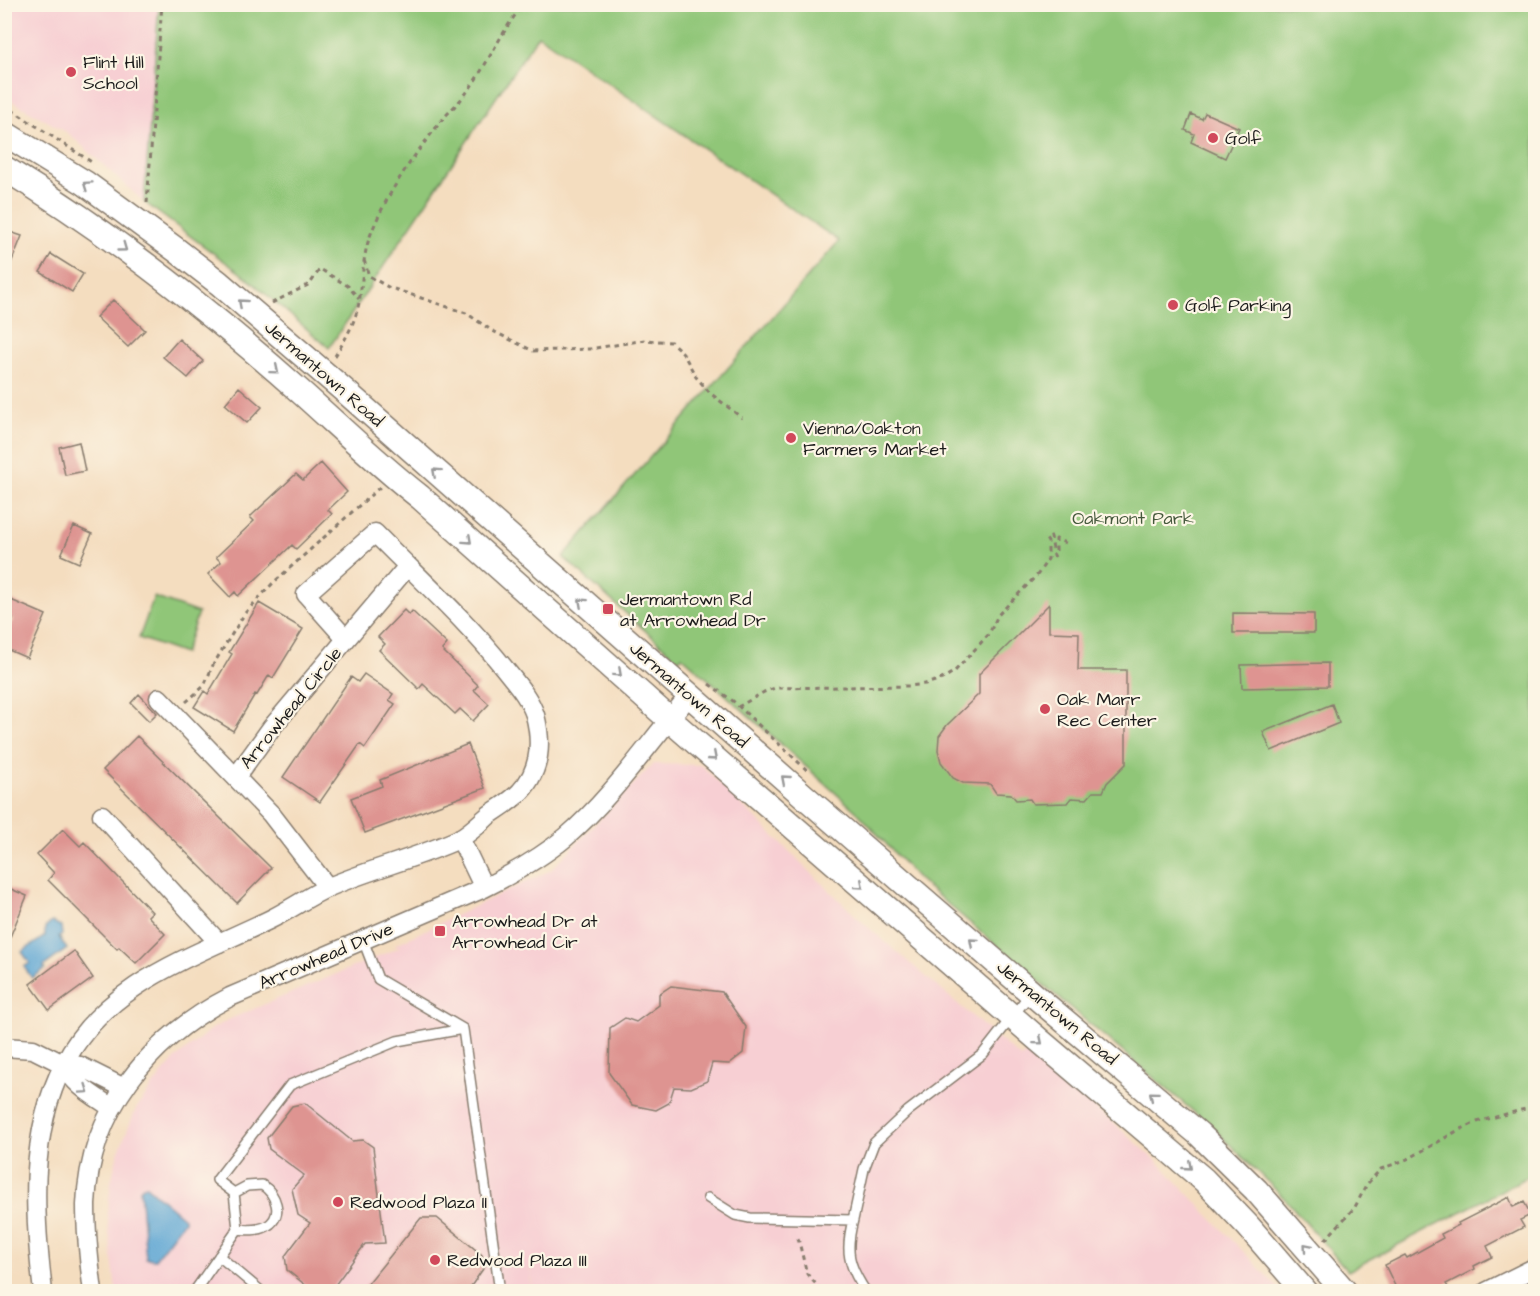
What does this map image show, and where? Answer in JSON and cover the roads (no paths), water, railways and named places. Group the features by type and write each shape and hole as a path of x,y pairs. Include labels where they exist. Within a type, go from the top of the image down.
{"main road":[{"name":"Jermantown Road","path":"4,133 85,183 175,249 219,283 322,372 689,696 1031,993 1199,1134 1256,1190 1345,1292"},
{"name":"Jermantown Road","path":"4,168 73,212 172,284 303,393 392,476 420,497 669,719 1012,1017 1204,1180 1248,1226 1305,1292"}],"street":[{"name":"Arrowhead Circle","path":"44,1292 39,1255 36,1199 38,1153 44,1116 63,1064 90,1023 124,994 175,962 273,918 328,888 460,838 520,792 530,777 540,753 534,714 526,695 485,644 375,533 306,594 346,639"},
{"name":"Arrowhead Circle","path":"236,777 272,727 408,566"},
{"name":"Arrowhead Drive","path":"93,1292 86,1239 86,1203 92,1166 101,1133 112,1108 136,1071 156,1048 182,1025 207,1008 521,870 567,836 594,809 689,696"},
{"name":"Arrowhead Circle","path":"159,698 271,814 328,888"},
{"path":"102,815 219,943"},
{"path":"460,838 484,888"},
{"path":"4,1047 33,1049 63,1064 80,1065 124,1088"},
{"path":"63,1064 70,1077 79,1086 112,1108"},
{"path":"1486,1292 1517,1285 1536,1267"}],"lane":[{"path":"363,940 378,979 463,1029"},
{"path":"866,1292 850,1261 848,1241 864,1169 874,1143 908,1111 983,1054 1031,993"},
{"path":"194,1292 238,1229 234,1193 217,1180 290,1084 397,1041 463,1029"},
{"path":"463,1029 500,1292"},
{"path":"234,1193 247,1186 262,1185 275,1197 277,1206 275,1216 269,1225 249,1230 238,1229"},
{"path":"708,1198 735,1215 750,1218 853,1220"},
{"path":"219,1256 262,1292"}],"water":[{"path":"52,922 61,926 62,935 59,937 67,949 32,978 24,967 30,963 22,952 45,936 45,928"},
{"path":"146,1186 184,1218 155,1259 146,1258 140,1189"}],"place":[{"name":"Flint Hill School","path":"71,72"},
{"name":"Golf","path":"1213,138"},
{"name":"Golf Parking","path":"1173,305"},
{"name":"Vienna/Oakton Farmers Market","path":"791,438"},
{"name":"Jermantown Rd at Arrowhead Dr","path":"608,609"},
{"name":"Oak Marr Rec Center","path":"1045,709"},
{"name":"Arrowhead Dr at Arrowhead Cir","path":"440,931"},
{"name":"Redwood Plaza II","path":"338,1202"},
{"name":"Redwood Plaza III","path":"435,1260"}],"park label":[{"name":"Oakmont Park","path":"1133,518"}]}
